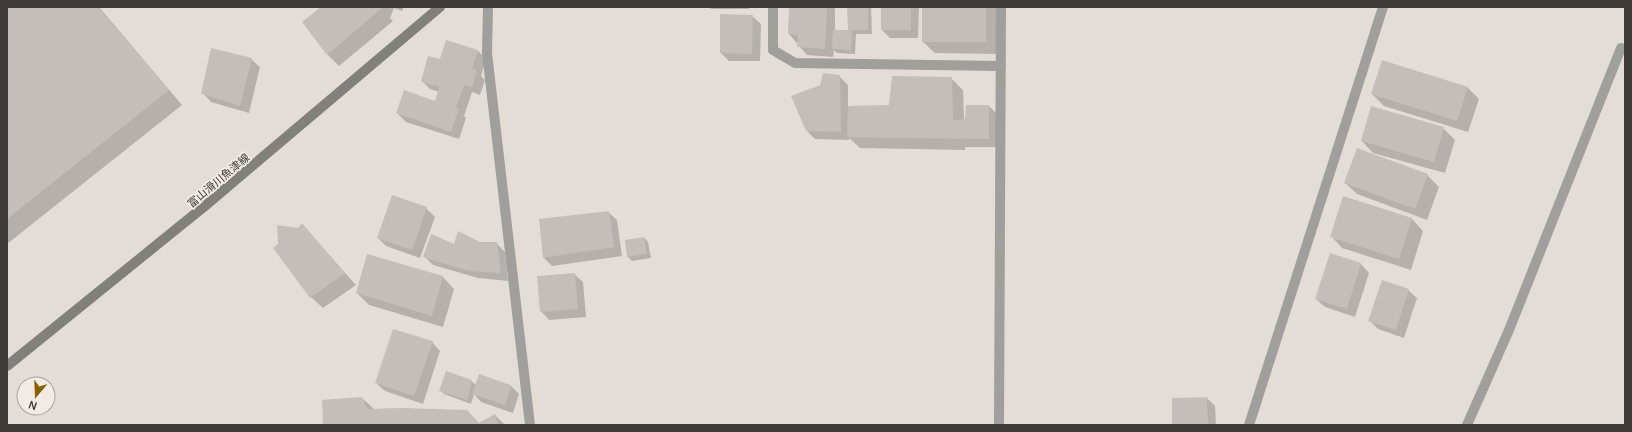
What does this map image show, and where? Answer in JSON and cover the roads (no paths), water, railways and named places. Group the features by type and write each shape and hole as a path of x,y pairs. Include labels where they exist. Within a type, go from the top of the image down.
{"main road":[{"name":"富山滑川魚津線","path":"7,366 206,205 440,7"}],"street":[{"path":"488,7 487,53 530,425"},
{"path":"773,7 773,50 795,63 1001,66"},
{"path":"999,425 1001,7"},
{"path":"1249,425 1383,7"},
{"path":"1467,425 1509,330 1621,48"}]}
